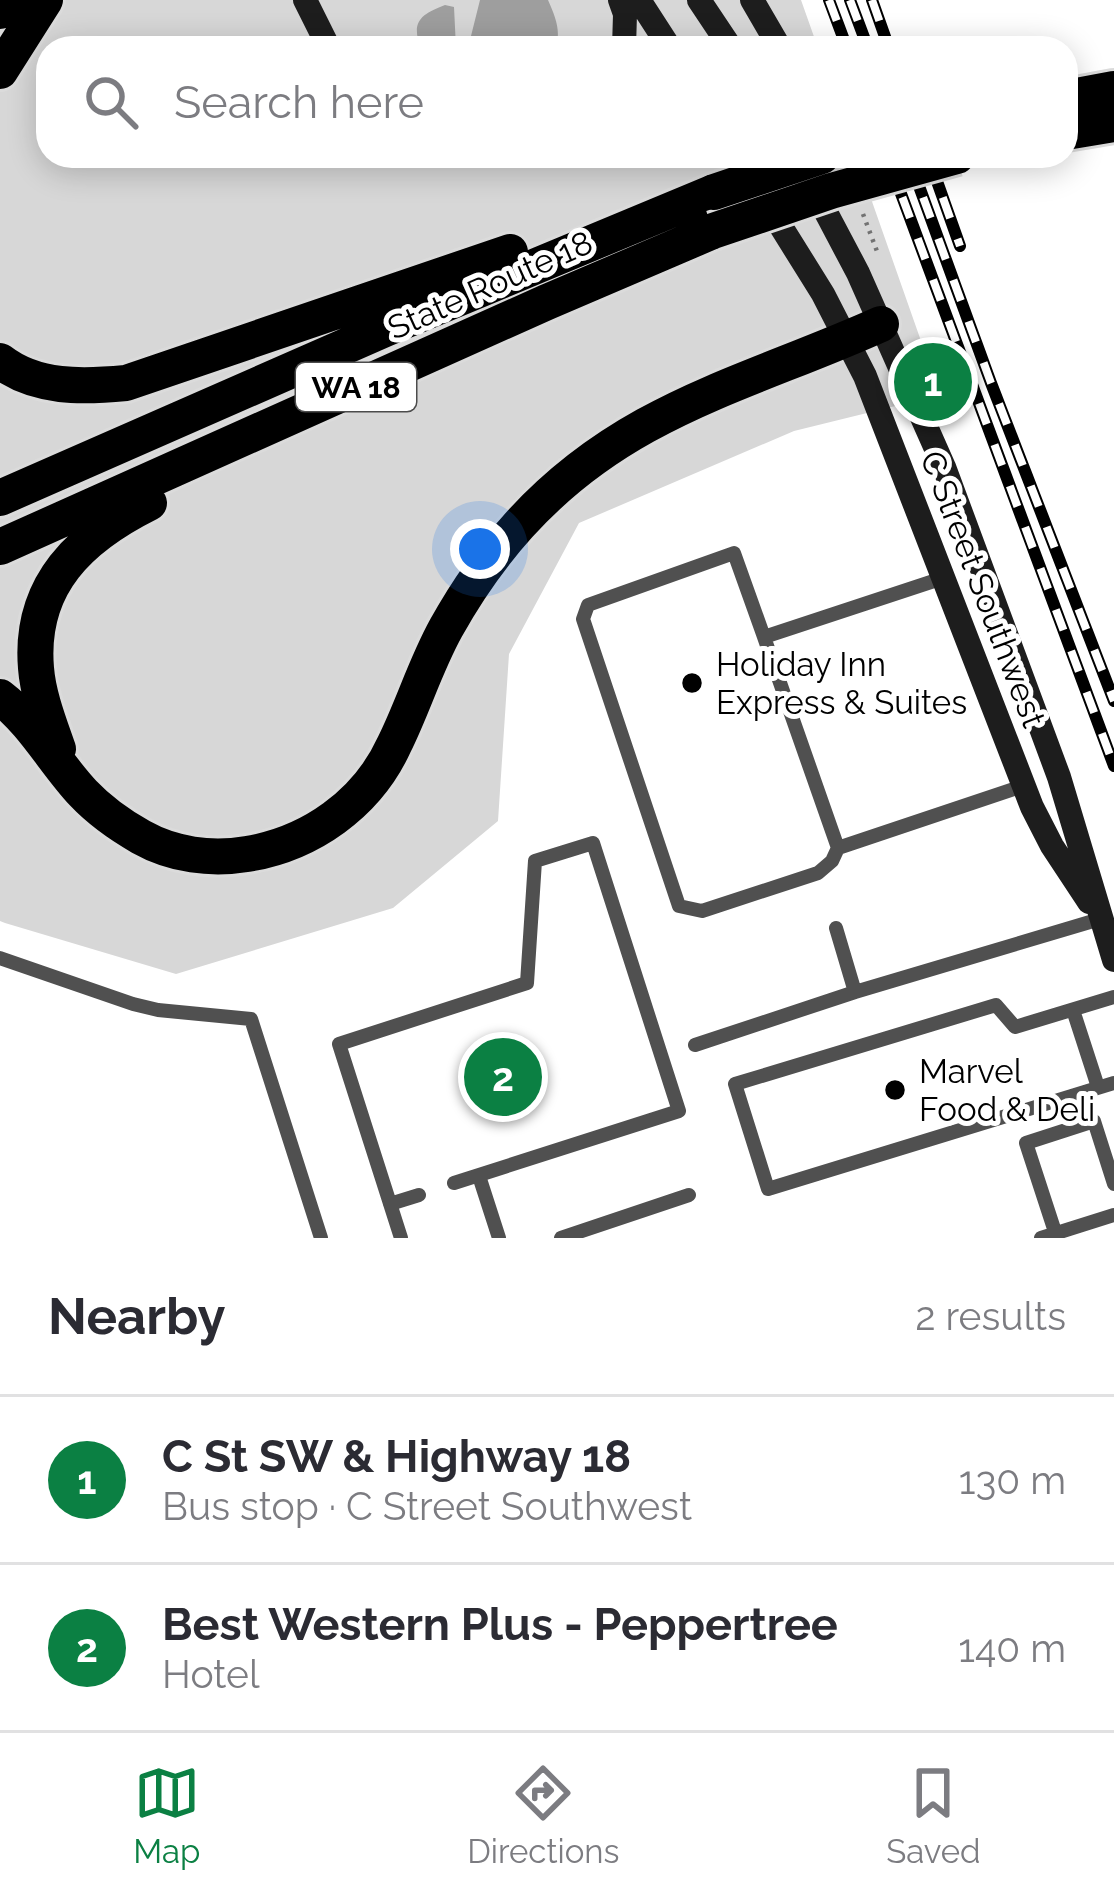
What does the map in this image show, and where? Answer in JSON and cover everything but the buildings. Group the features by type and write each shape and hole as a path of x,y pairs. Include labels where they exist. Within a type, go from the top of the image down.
{"highway":[{"path":"0,10 7,0"},
{"path":"0,70 45,0"},
{"path":"1078,96 1114,89"},
{"path":"1078,130 1114,124"},
{"name":"State Route 18","path":"0,498 385,329 714,192 787,168"},
{"name":"State Route 18","path":"0,547 713,231 914,168"},
{"path":"0,361 45,382 87,387 127,382 623,213 714,192"},
{"path":"0,697 18,711 83,793 114,820 161,847 182,854 234,856 297,841 327,824 375,777 393,748 445,629 520,524 565,479 643,425 881,324"},
{"path":"68,775 41,694 36,651 42,610 64,565 97,532 208,474 294,415"}],"main road":[{"path":"305,0 322,36"},
{"path":"620,0 624,36"},
{"path":"639,0 662,36"},
{"path":"698,0 723,36"},
{"path":"752,0 773,36"},
{"name":"C Street Southwest","path":"744,168 847,339 887,428 1023,786 1052,846 1100,919"},
{"name":"C Street Southwest","path":"801,168 858,273 944,467 1059,777 1114,960"},
{"path":"827,168 858,273"}],"lane":[{"path":"734,553 764,638 838,848 818,873 702,911 679,906 584,619 589,605 596,601 734,553"},
{"path":"764,638 943,578"},
{"path":"838,848 1023,786"},
{"path":"401,1238 339,1044 527,983 535,862 593,843 679,1111 454,1184"},
{"path":"695,1045 1100,919"},
{"path":"836,928 855,992"},
{"path":"0,958 133,1004 250,1018 322,1238"},
{"path":"1073,1010 1106,1085 768,1189 735,1084 996,1006 1015,1027 1073,1010 1114,998"},
{"path":"1114,1184 1094,1121 1026,1143 1051,1236 1114,1215"},
{"path":"479,1176 499,1238"},
{"path":"390,1204 419,1195"},
{"path":"561,1238 689,1195"}],"path":[{"path":"862,212 885,272"}],"shaded area":[{"path":"0,0 801,0 814,36 36,36 36,168 860,168 940,395 794,431 579,523 509,654 498,821 393,908 176,974 0,921"},
{"path":"480,0 548,0 558,30 558,36 471,36"},
{"path":"445,5 454,7 455,36 418,36 420,20"}],"railway":[{"path":"829,0 842,36"},
{"path":"850,0 864,36"},
{"path":"872,0 885,36"},
{"path":"891,168 1114,766"},
{"path":"912,168 1114,701"},
{"path":"932,168 960,246"}],"place":[{"name":"C St SW & Highway 18","path":"933,382"},
{"name":"Holiday Inn Express & Suites","path":"692,683"},
{"name":"Best Western Plus - Peppertree","path":"503,1077"},
{"name":"Marvel Food & Deli","path":"895,1090"}]}
